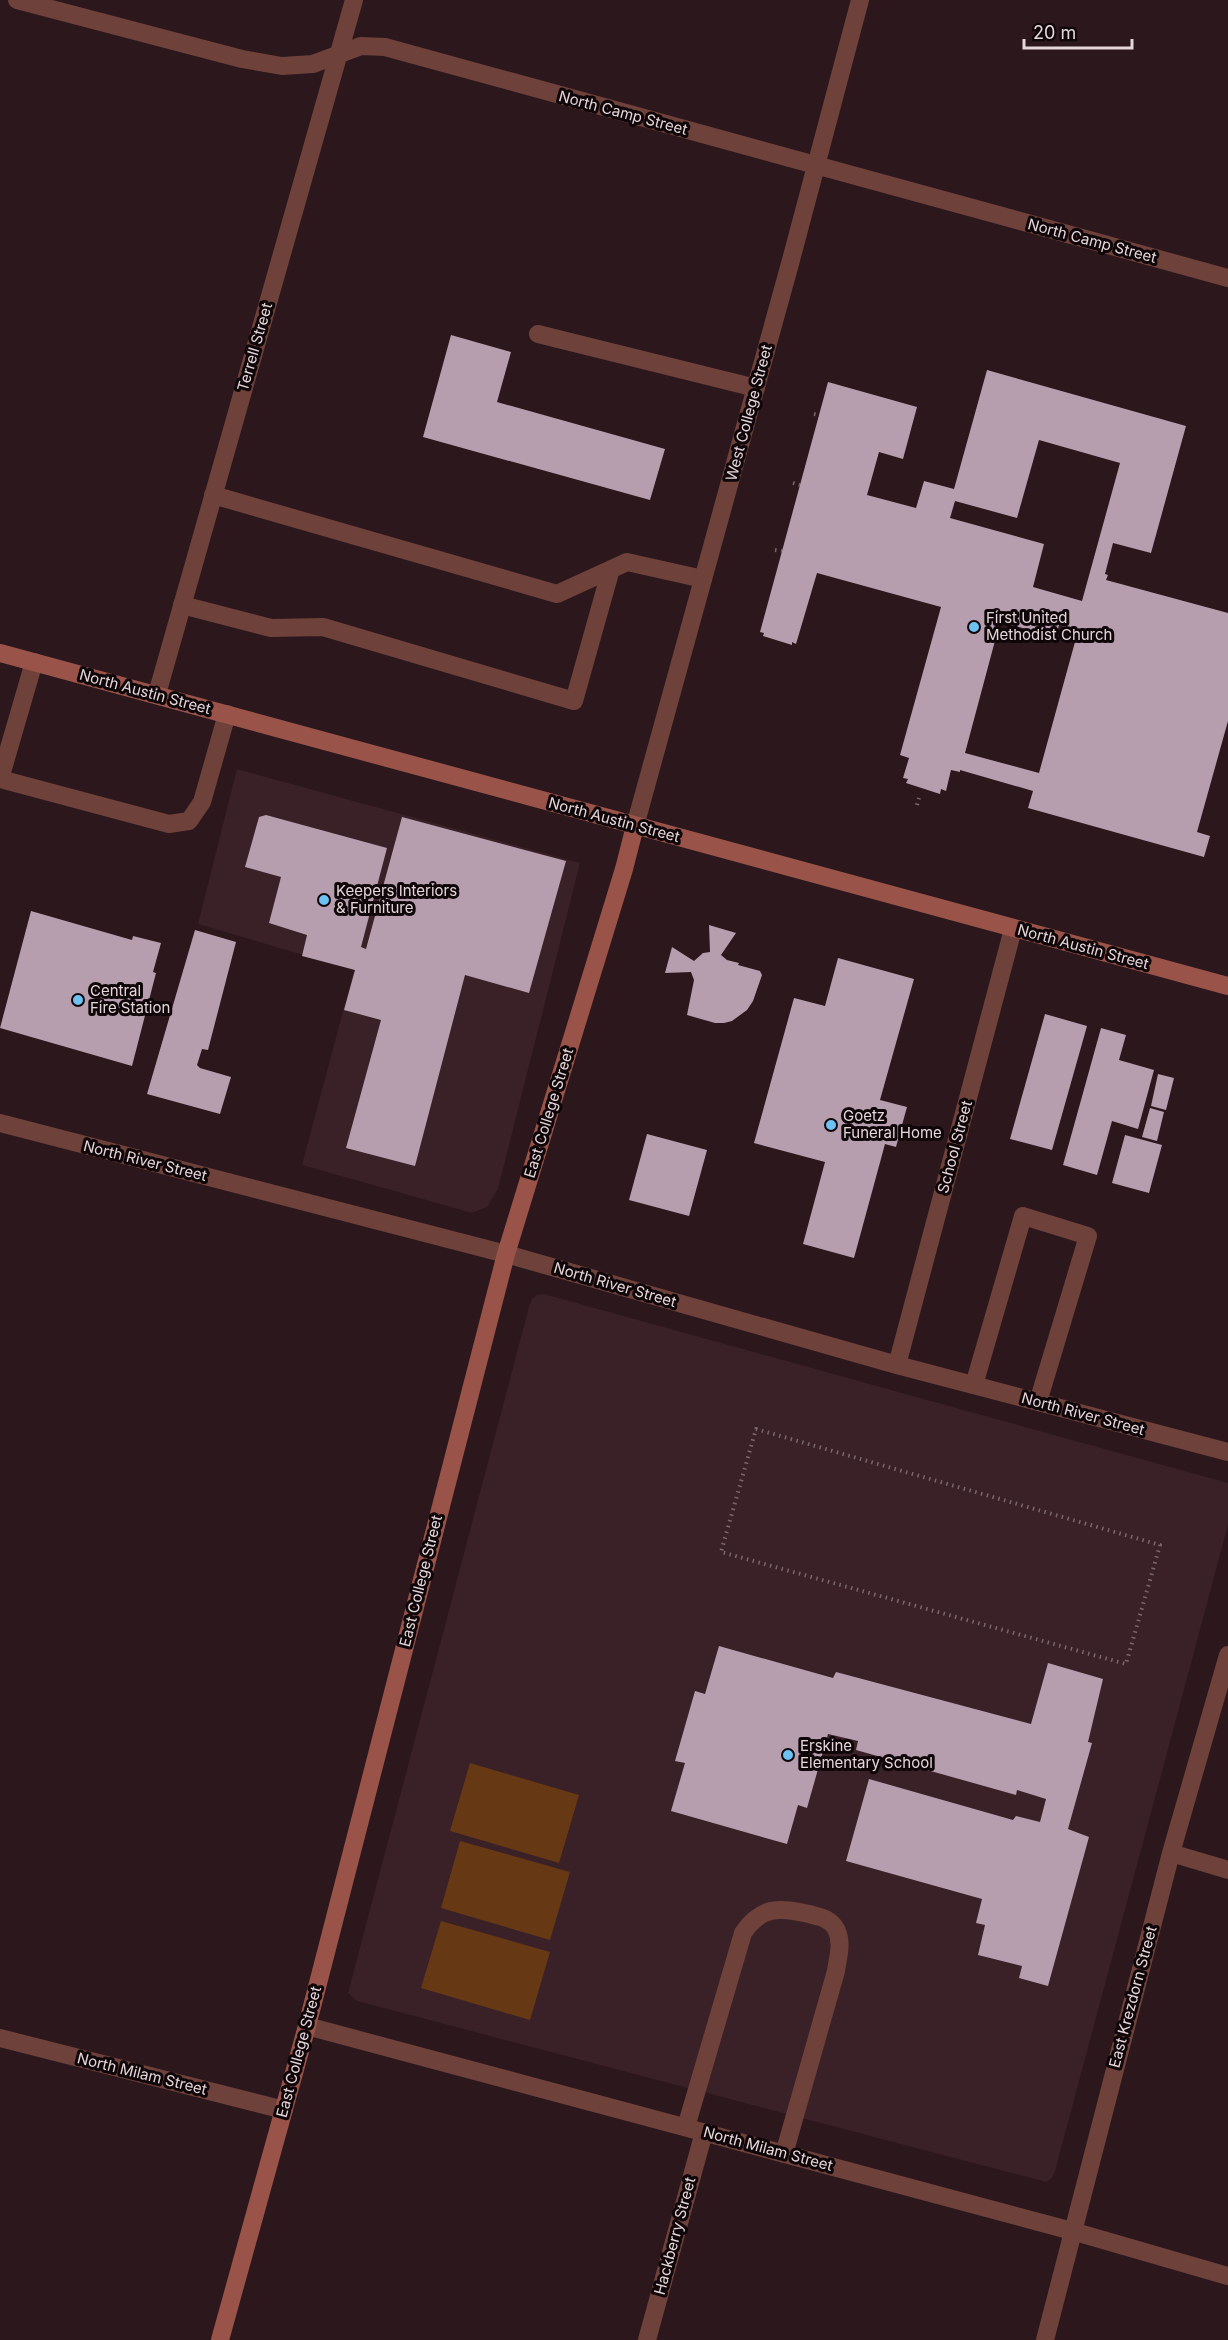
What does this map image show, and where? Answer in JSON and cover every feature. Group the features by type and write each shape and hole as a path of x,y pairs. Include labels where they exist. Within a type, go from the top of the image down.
{"street":[{"name":"North Camp Street","path":"17,0 242,59 282,66 313,64 361,46 385,47 1228,278"},
{"name":"Terrell Street","path":"157,694 354,0"},
{"name":"West College Street","path":"635,826 860,0"},
{"path":"538,334 756,388"},
{"path":"213,495 557,594 627,562 703,579"},
{"path":"182,605 271,628 323,627 574,700 611,569"},
{"name":"North Austin Street","path":"0,653 1013,929 1228,985"},
{"path":"34,662 0,779 169,824 189,821 202,802 227,714"},
{"name":"East College Street","path":"220,2340 307,2026 506,1254 624,869 635,826"},
{"name":"School Street","path":"897,1365 1013,929"},
{"name":"North River Street","path":"0,1123 506,1254 897,1365 1228,1452"},
{"path":"974,1385 1023,1216 1088,1236 1038,1402"},
{"name":"East Krezdorn Street","path":"1045,2340 1171,1853 1228,1655"},
{"path":"1171,1853 1228,1870"},
{"path":"686,2127 743,1933 751,1921 767,1911 786,1908 828,1919 836,1929 840,1940 836,1971 784,2154"},
{"name":"North Milam Street","path":"307,2026 1072,2231 1228,2276"},
{"name":"North Milam Street","path":"0,2038 284,2110"},
{"name":"Hackberry Street","path":"646,2340 704,2132"}],"path":[{"path":"814,414 819,415"},
{"path":"793,483 800,485"},
{"path":"775,550 782,551"},
{"path":"917,805 919,798"},
{"path":"756,1429 1160,1545 1126,1665 721,1552 756,1429"}],"shaded area":[{"path":"237,769 580,863 498,1189 487,1207 472,1213 302,1165 354,970 198,924"},
{"name":"Erskine Elementary School","path":"544,1294 1228,1483 1228,1525 1055,2171 1052,2178 1046,2182 357,2001 348,1993 529,1307 532,1299"},
{"path":"470,1763 579,1795 559,1863 450,1831"},
{"path":"460,1841 570,1872 550,1940 441,1908"},
{"path":"441,1921 550,1952 530,2020 421,1988"}],"building":[{"path":"451,335 511,352 497,402 665,449 650,500 423,437"},
{"path":"987,370 1186,426 1151,553 1113,543 1105,574 1108,575 1106,580 1228,613 1228,721 1197,832 1210,836 1204,857 1028,808 1033,791 960,770 960,772 951,770 946,791 941,789 940,794 906,783 908,779 903,778 909,758 900,755 941,607 817,573 796,644 792,642 792,645 763,636 764,633 760,632 828,382 917,407 903,459 879,452 867,495 916,508 924,481 954,489","holes":["1039,440 1120,463 1082,601 1033,587 1044,544 950,518 955,501 1017,518","1000,622 1056,637 1059,625 1078,631 1039,773 965,753"]},
{"path":"266,815 387,848 361,947 366,949 402,817 566,861 529,993 465,975 415,1166 346,1148 381,1020 344,1010 355,970 302,956 307,935 269,923 281,877 245,867 259,817"},
{"name":"Central Fire Station","path":"31,911 132,940 133,936 161,943 153,972 156,973 132,1066 0,1028"},
{"path":"709,925 736,933 721,955 727,960 739,963 738,965 760,971 762,975 753,1001 747,1010 732,1021 724,1023 715,1023 687,1015 694,980 691,972 665,973 672,947 694,961 703,953 710,952"},
{"path":"195,930 236,942 208,1050 202,1049 197,1065 200,1068 231,1077 220,1114 147,1094"},
{"name":"Goetz Funeral Home","path":"838,958 914,979 880,1100 907,1107 896,1147 885,1144 854,1258 803,1244 825,1162 754,1143 794,998 825,1006"},
{"path":"1045,1014 1087,1026 1052,1150 1010,1139"},
{"path":"1101,1028 1126,1035 1119,1060 1154,1070 1138,1129 1112,1121 1097,1175 1063,1165"},
{"path":"1158,1074 1174,1078 1166,1110 1151,1106"},
{"path":"1150,1108 1164,1112 1157,1141 1142,1137"},
{"path":"647,1134 707,1150 689,1216 629,1200"},
{"path":"1125,1135 1162,1145 1149,1193 1112,1183"},
{"path":"719,1646 833,1678 836,1672 1031,1724 1048,1663 1103,1679 1088,1742 1092,1743 1068,1829 1089,1837 1048,1986 1019,1978 1022,1966 978,1955 985,1925 976,1923 982,1899 846,1861 869,1779 1013,1820 1016,1816 1040,1822 1046,1799 1017,1790 1016,1795 856,1750 858,1741 828,1734 807,1808 798,1805 787,1844 671,1811 685,1763 675,1761 695,1691 705,1694"}],"place":[{"name":"First United Methodist Church","path":"974,627"},
{"name":"Keepers Interiors & Furniture","path":"324,900"},
{"name":"Central Fire Station","path":"78,1000"},
{"name":"Goetz Funeral Home","path":"831,1125"},
{"name":"Erskine Elementary School","path":"788,1755"}]}
